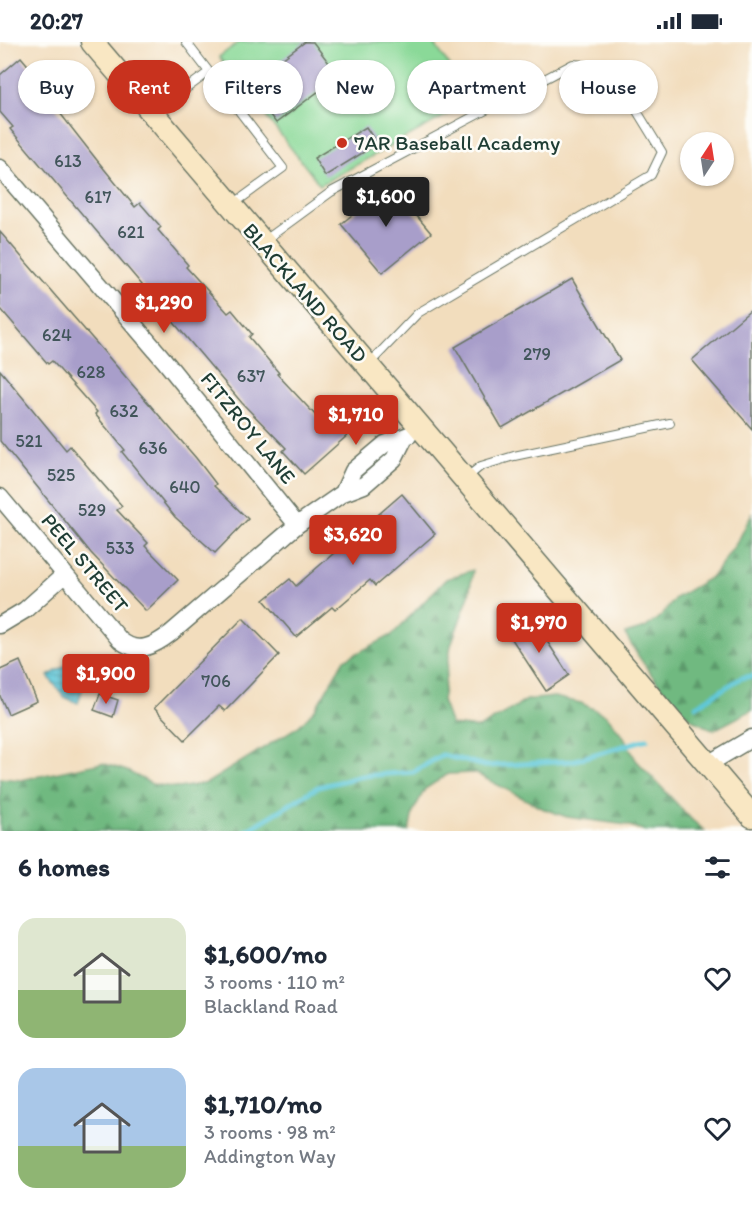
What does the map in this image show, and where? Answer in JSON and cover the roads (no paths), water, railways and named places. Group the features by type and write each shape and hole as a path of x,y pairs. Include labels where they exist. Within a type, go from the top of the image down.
{"street":[{"name":"BLACKLAND ROAD","path":"92,42 107,60"},
{"name":"BLACKLAND ROAD","path":"151,114 368,365 412,432 466,478 752,816"},
{"name":"FITZROY LANE","path":"0,168 164,360 297,525"},
{"path":"297,525 343,493 364,485 394,459 412,432"},
{"name":"PEEL STREET","path":"0,497 120,640 133,648 142,649 158,643 171,633 297,525"},
{"path":"0,625 25,610 64,575"},
{"path":"708,764 752,738"}],"lane":[{"path":"186,42 203,64"},
{"path":"262,243 331,192 573,64 610,67 662,152 651,175 418,314 368,365"},
{"path":"230,206 283,168 241,114"},
{"path":"466,478 481,466 514,456 670,423"}],"water":[{"path":"73,661 80,673 76,676 83,687 78,703 64,697 48,676"}],"waterway":[{"path":"696,706 741,678 752,676"},
{"path":"246,831 318,787 362,776 413,772 442,755 486,766 572,761 647,739"}],"place":[{"name":"7AR Baseball Academy","path":"342,143"}]}
